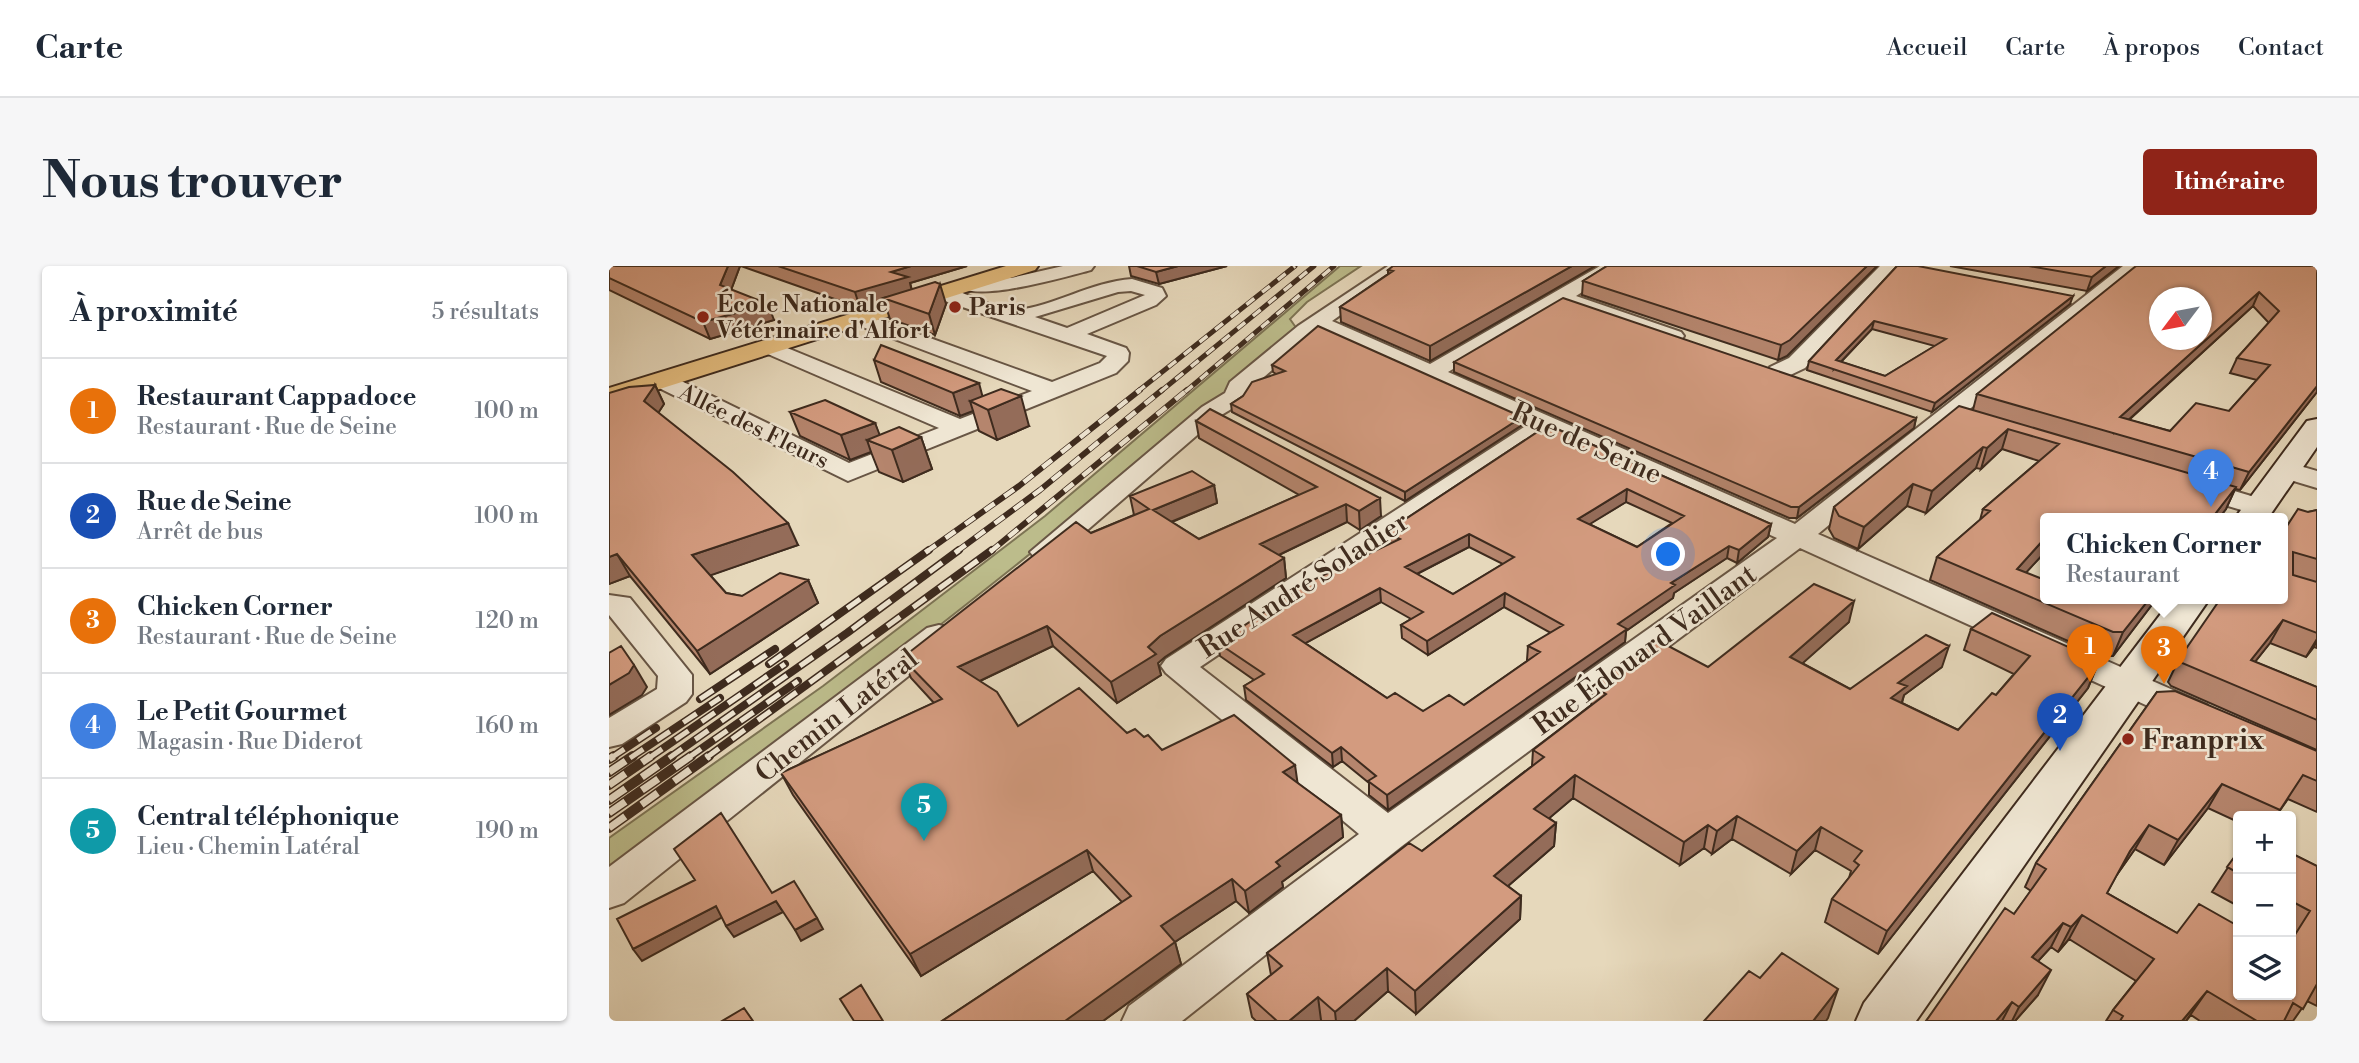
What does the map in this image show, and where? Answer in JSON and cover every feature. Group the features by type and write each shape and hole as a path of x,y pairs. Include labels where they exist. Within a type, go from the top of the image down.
{"main road":[{"path":"609,397 1028,266"}],"street":[{"path":"967,285 1011,284 1085,266"},
{"path":"1317,322 1310,307 1368,266"},
{"path":"1024,569 1222,419 1238,387 1317,322 1400,266"},
{"path":"1430,373 1613,266"},
{"path":"1779,372 1797,363 1891,266"},
{"name":"Rue Édouard Vaillant","path":"1146,1021 1387,835 1797,537 2134,266"},
{"path":"940,293 1067,335 1156,296 1155,292 1132,285 1116,285 1015,317"},
{"path":"2064,295 2090,300"},
{"path":"1561,298 1688,341"},
{"path":"859,319 1054,391"},
{"name":"Rue de Seine","path":"1317,322 2218,724"},
{"name":"Allée des Fleurs","path":"661,380 848,473 1054,391 1108,368 1117,361 1118,353 1067,335"},
{"path":"768,347 961,428"},
{"path":"1753,363 1805,380"},
{"path":"1909,416 1976,422"},
{"name":"Rue André Soladier","path":"1387,835 1178,666 1393,510 1547,424"},
{"path":"2159,477 2254,512 2317,427"},
{"path":"2286,470 2317,480"},
{"path":"1885,1021 2187,604"},
{"path":"609,735 674,695 675,675 614,605"},
{"name":"Chemin Latéral","path":"609,891 958,620"}],"green space":[{"path":"1340,266 1361,266 1307,302 1290,319 1297,329 1130,473 871,679 609,880 609,838 823,686 1045,516"}],"building":[{"path":"609,266 728,266 720,285 768,304 703,322 609,278"},
{"path":"778,266 911,266 891,272 908,277 855,292"},
{"path":"1137,266 1178,266 1156,272"},
{"path":"1393,266 1572,266 1430,346 1340,307 1393,271 1388,270"},
{"path":"1607,266 1867,266 1790,340 1781,345 1583,281"},
{"path":"1897,266 1918,266 2073,296 1935,403 1809,361","holes":["1874,321 1946,339 1885,376 1836,360"]},
{"path":"2029,266 2106,266 2092,277"},
{"path":"2136,266 2317,266 2317,386 2249,472 1977,394","holes":["2149,287 2212,287 2212,334 2259,292 2279,311 2237,358 2270,365 2229,411 2196,403 2170,431 2120,417 2195,350 2149,350"]},
{"path":"935,282 940,284 929,314 883,298"},
{"path":"1563,298 1916,418 1799,507 1791,507 1454,362"},
{"path":"1318,326 1522,417 1405,492 1231,404 1243,396 1252,382 1285,371 1272,365"},
{"path":"881,345 979,383 953,393 874,360"},
{"path":"655,385 644,401 733,472 788,523 692,555 726,593 742,596 780,573 808,580 697,651 617,554 609,557 609,393 629,387"},
{"path":"1001,389 1021,396 988,410 970,401"},
{"path":"825,400 875,423 841,435 790,412"},
{"path":"1959,406 2236,487 2216,513 2040,513 2040,544 2017,569 2040,578 2040,601 1937,557 1990,511 1983,509 2059,444 2008,429 1932,491 1913,484 1864,527 1839,516 1834,507"},
{"path":"1210,409 1380,498 1359,511 1346,504 1260,544 1284,558 1160,636 1148,647 1156,654 1111,682 1047,626 958,667 997,692 1018,726 1079,688 1127,733 1135,729 1144,737 1148,735 1162,750 1234,715 1295,765 1283,772 1341,815 1276,862 1280,866 1245,891 1232,879 1161,926 1175,942 1065,1021 942,1021 1131,896 1087,850 910,954 781,773 942,699 902,658 1076,522 1091,533 1149,509 1130,496 1192,471 1214,485 1153,510 1199,539 1317,487 1196,421"},
{"path":"1548,425 1771,524 1739,550 1729,546 1671,583 1675,585 1618,624 1627,629 1387,795 1368,781 1376,776 1341,747 1332,753 1244,686 1264,674 1218,643 1311,581 1400,539 1386,532","holes":["1627,489 1684,516 1637,547 1578,519","1469,534 1514,557 1453,594 1405,567","1380,588 1423,612 1401,625 1427,641 1505,593 1563,625 1528,646 1540,652 1464,705 1449,695 1423,711 1395,693 1387,698 1293,635"]},
{"path":"899,427 921,437 892,450 867,440"},
{"path":"2298,509 2308,512 2317,510 2317,559 2293,552 2293,575 2317,582 2317,633 2283,620 2251,660 2317,687 2317,720 2182,663 2179,659 2217,604 2288,604 2288,524"},
{"path":"1814,584 1854,601 1790,657 1850,689 1926,635 1949,646 1898,683 1907,686 1891,698 1958,730 1992,693 1996,695 2030,656 1971,629 1992,613 2091,657 2097,666 1887,931 1832,899 1859,865 1854,861 1862,851 1821,827 1797,851 1737,816 1717,831 1708,825 1684,842 1575,775 1534,809 1556,823 1494,876 1521,896 1415,991 1387,968 1335,1012 1318,997 1289,1021 1277,1021 1247,994 1282,966 1267,953 1409,843 1422,851 1544,757 1533,750 1606,694 1593,686 1657,640 1708,667"},
{"path":"2047,604 2145,604 2123,632 2113,632"},
{"path":"621,646 634,665 629,673 609,685 609,653"},
{"path":"2175,691 2317,751 2317,781 2303,775 2280,810 2222,784 2178,840 2149,825 2130,851 2107,893 2177,933 2199,904 2233,923 2233,1000 2296,1000 2296,933 2310,911 2296,904 2296,856 2317,866 2317,984 2303,1009 2293,1003 2284,1021 2257,1021 2207,991 2182,1021 2120,1021 2123,1016 2113,1010 2154,959 2082,915 2071,927 2063,923 2032,957 2051,970 2019,1007 2012,1002 1996,1021 1926,1021 2005,908 2014,914 2046,869 2036,863 2157,692"},
{"path":"721,813 772,893 794,881 817,918 795,930 776,901 726,926 716,906 633,949 617,919 695,880 674,849"},
{"path":"2233,859 2233,870 2227,867"},
{"path":"1782,953 1838,989 1813,1021 1704,1021 1749,971 1760,978"},
{"path":"861,985 883,1021 854,1021 840,999"},
{"path":"744,1008 753,1021 722,1021"}],"railway":[{"path":"1137,392 1295,266"},
{"path":"1160,392 1314,266"},
{"path":"1185,392 1334,266"},
{"path":"926,552 1019,486 1140,390"},
{"path":"956,552 1040,490 1162,390"},
{"path":"990,552 1187,390"},
{"path":"769,664 929,550"},
{"path":"669,758 847,633 959,550"},
{"path":"706,758 992,550"},
{"path":"700,699 775,649"},
{"path":"649,758 785,664"},
{"path":"688,758 798,681"},
{"path":"609,772 720,698"},
{"path":"614,756 656,728"},
{"path":"609,759 614,756"},
{"path":"609,785 651,756"},
{"path":"609,800 672,756"},
{"path":"609,813 691,756"},
{"path":"609,828 709,756"}],"place":[{"name":"Paris","path":"955,307"},
{"name":"École Nationale Vétérinaire d'Alfort","path":"703,317"},
{"name":"Le Petit Gourmet","path":"2211,507"},
{"name":"Restaurant Cappadoce","path":"2090,682"},
{"name":"Chicken Corner","path":"2164,684"},
{"name":"Franprix","path":"2128,739"},
{"name":"Rue de Seine","path":"2060,751"},
{"name":"Central téléphonique","path":"924,841"}]}
